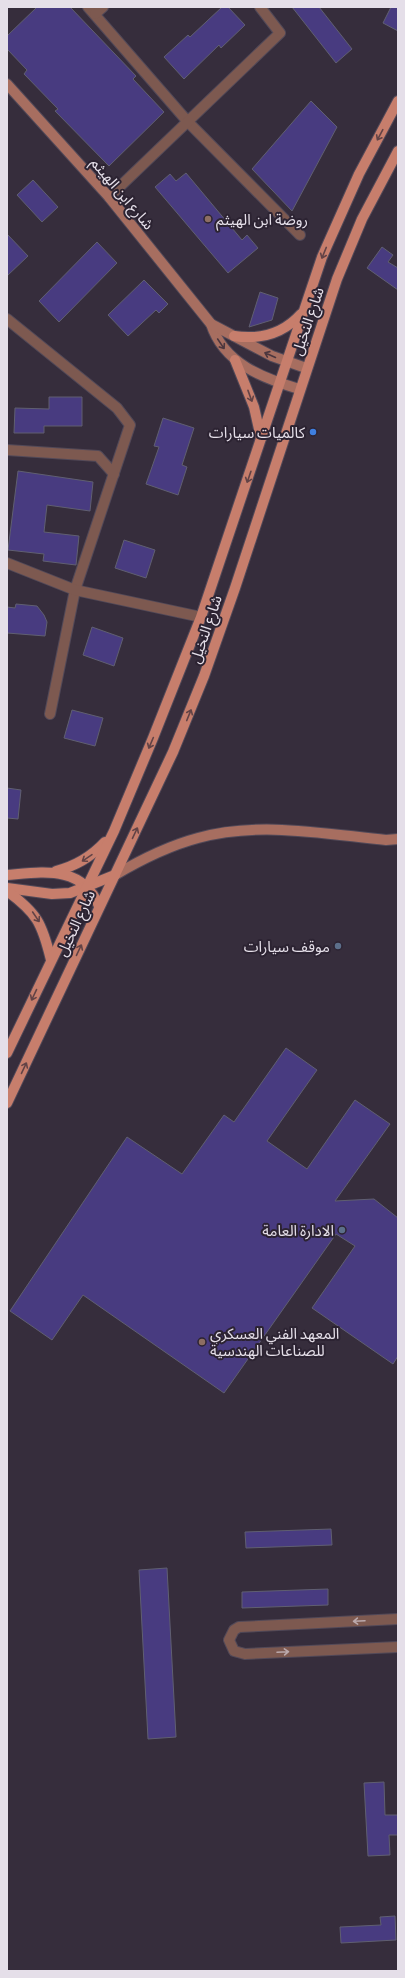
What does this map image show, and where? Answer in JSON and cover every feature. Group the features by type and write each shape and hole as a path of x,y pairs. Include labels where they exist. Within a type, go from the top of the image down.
{"main road":[{"name":"شارع ابن الهيثم","path":"7,84 109,197 211,324"},
{"name":"شارع النخيل","path":"7,1053 114,831 154,738 201,617 322,257 339,215 398,101"},
{"name":"شارع النخيل","path":"7,1103 99,906 174,752 204,676 235,588 306,368 348,250 362,219 398,151"},
{"path":"234,336 247,338 272,334 294,322 303,313"},
{"path":"211,324 287,363 306,368"},
{"path":"211,324 220,343 235,360 247,368 280,383 299,389"},
{"path":"235,360 254,407 261,440"},
{"path":"7,890 62,894 87,887 115,875 155,853 177,844 200,837 223,834 248,831 280,830 386,840 398,839"},
{"path":"7,875 52,872 76,865 97,850 114,831"},
{"path":"52,872 72,876 87,887 94,895 99,906"},
{"path":"7,890 23,902 37,918 46,940 51,960"}],"street":[{"path":"103,7 92,11 188,122 300,235"},
{"path":"109,197 280,33 260,7"},
{"path":"7,319 117,408 130,425 75,590 50,714"},
{"path":"7,450 98,456 114,474"},
{"path":"7,563 75,590 201,617"},
{"path":"398,1619 245,1626 234,1630 230,1640 234,1651 244,1654 398,1647"}],"building":[{"path":"37,7 70,7 136,76 133,79 164,112 109,166 55,111 58,109 24,74 27,70 7,49 7,36"},
{"path":"222,7 228,7 245,25 221,48 219,45 184,79 164,57 188,35 190,37"},
{"path":"292,7 319,7 352,49 336,63"},
{"path":"391,7 398,7 398,31 383,23"},
{"path":"311,101 337,127 292,211 252,169"},
{"path":"186,173 242,240 247,235 258,248 228,273 155,187 170,174 176,181"},
{"path":"33,180 58,207 42,222 17,195"},
{"path":"7,234 28,256 7,276"},
{"path":"97,242 117,263 59,322 39,301"},
{"path":"382,247 393,255 388,262 398,268 398,290 367,268"},
{"path":"144,280 168,304 159,313 156,310 128,336 108,315"},
{"path":"260,292 278,298 272,320 249,327"},
{"path":"49,397 82,397 82,426 44,426 44,433 14,433 15,408 49,409"},
{"path":"163,418 194,428 182,465 187,467 178,495 146,484 159,447 154,446"},
{"path":"18,471 93,482 90,511 47,505 44,532 79,536 76,565 43,561 44,554 8,550"},
{"path":"124,540 155,550 146,578 115,568"},
{"path":"16,604 37,606 47,622 45,636 7,633 7,607 15,608"},
{"path":"92,627 123,638 114,666 83,655"},
{"path":"72,710 103,718 95,746 64,738"},
{"path":"7,788 21,790 18,819 7,818"},
{"path":"286,1048 317,1070 267,1141 307,1169 355,1100 390,1124 335,1201 374,1199 398,1218 398,1356 393,1364 312,1308 355,1246 336,1234 224,1393 83,1295 52,1340 10,1311 127,1137 182,1174 224,1115 234,1122"},
{"path":"331,1529 332,1545 246,1548 245,1532"},
{"path":"167,1568 176,1737 148,1739 139,1570"},
{"path":"328,1589 328,1605 242,1608 242,1592"},
{"path":"384,1782 385,1815 398,1815 398,1835 389,1835 390,1855 368,1856 364,1783"},
{"path":"395,1916 396,1940 341,1943 340,1927 381,1925 380,1917"}],"place":[{"name":"روضة ابن الهيثم","path":"208,219"},
{"name":"كالميات سيارات","path":"313,432"},
{"name":"موقف سيارات","path":"338,946"},
{"name":"الادارة العامة","path":"342,1230"},
{"name":"المعهد الفني العسكري للصناعات الهندسية","path":"202,1342"}]}
